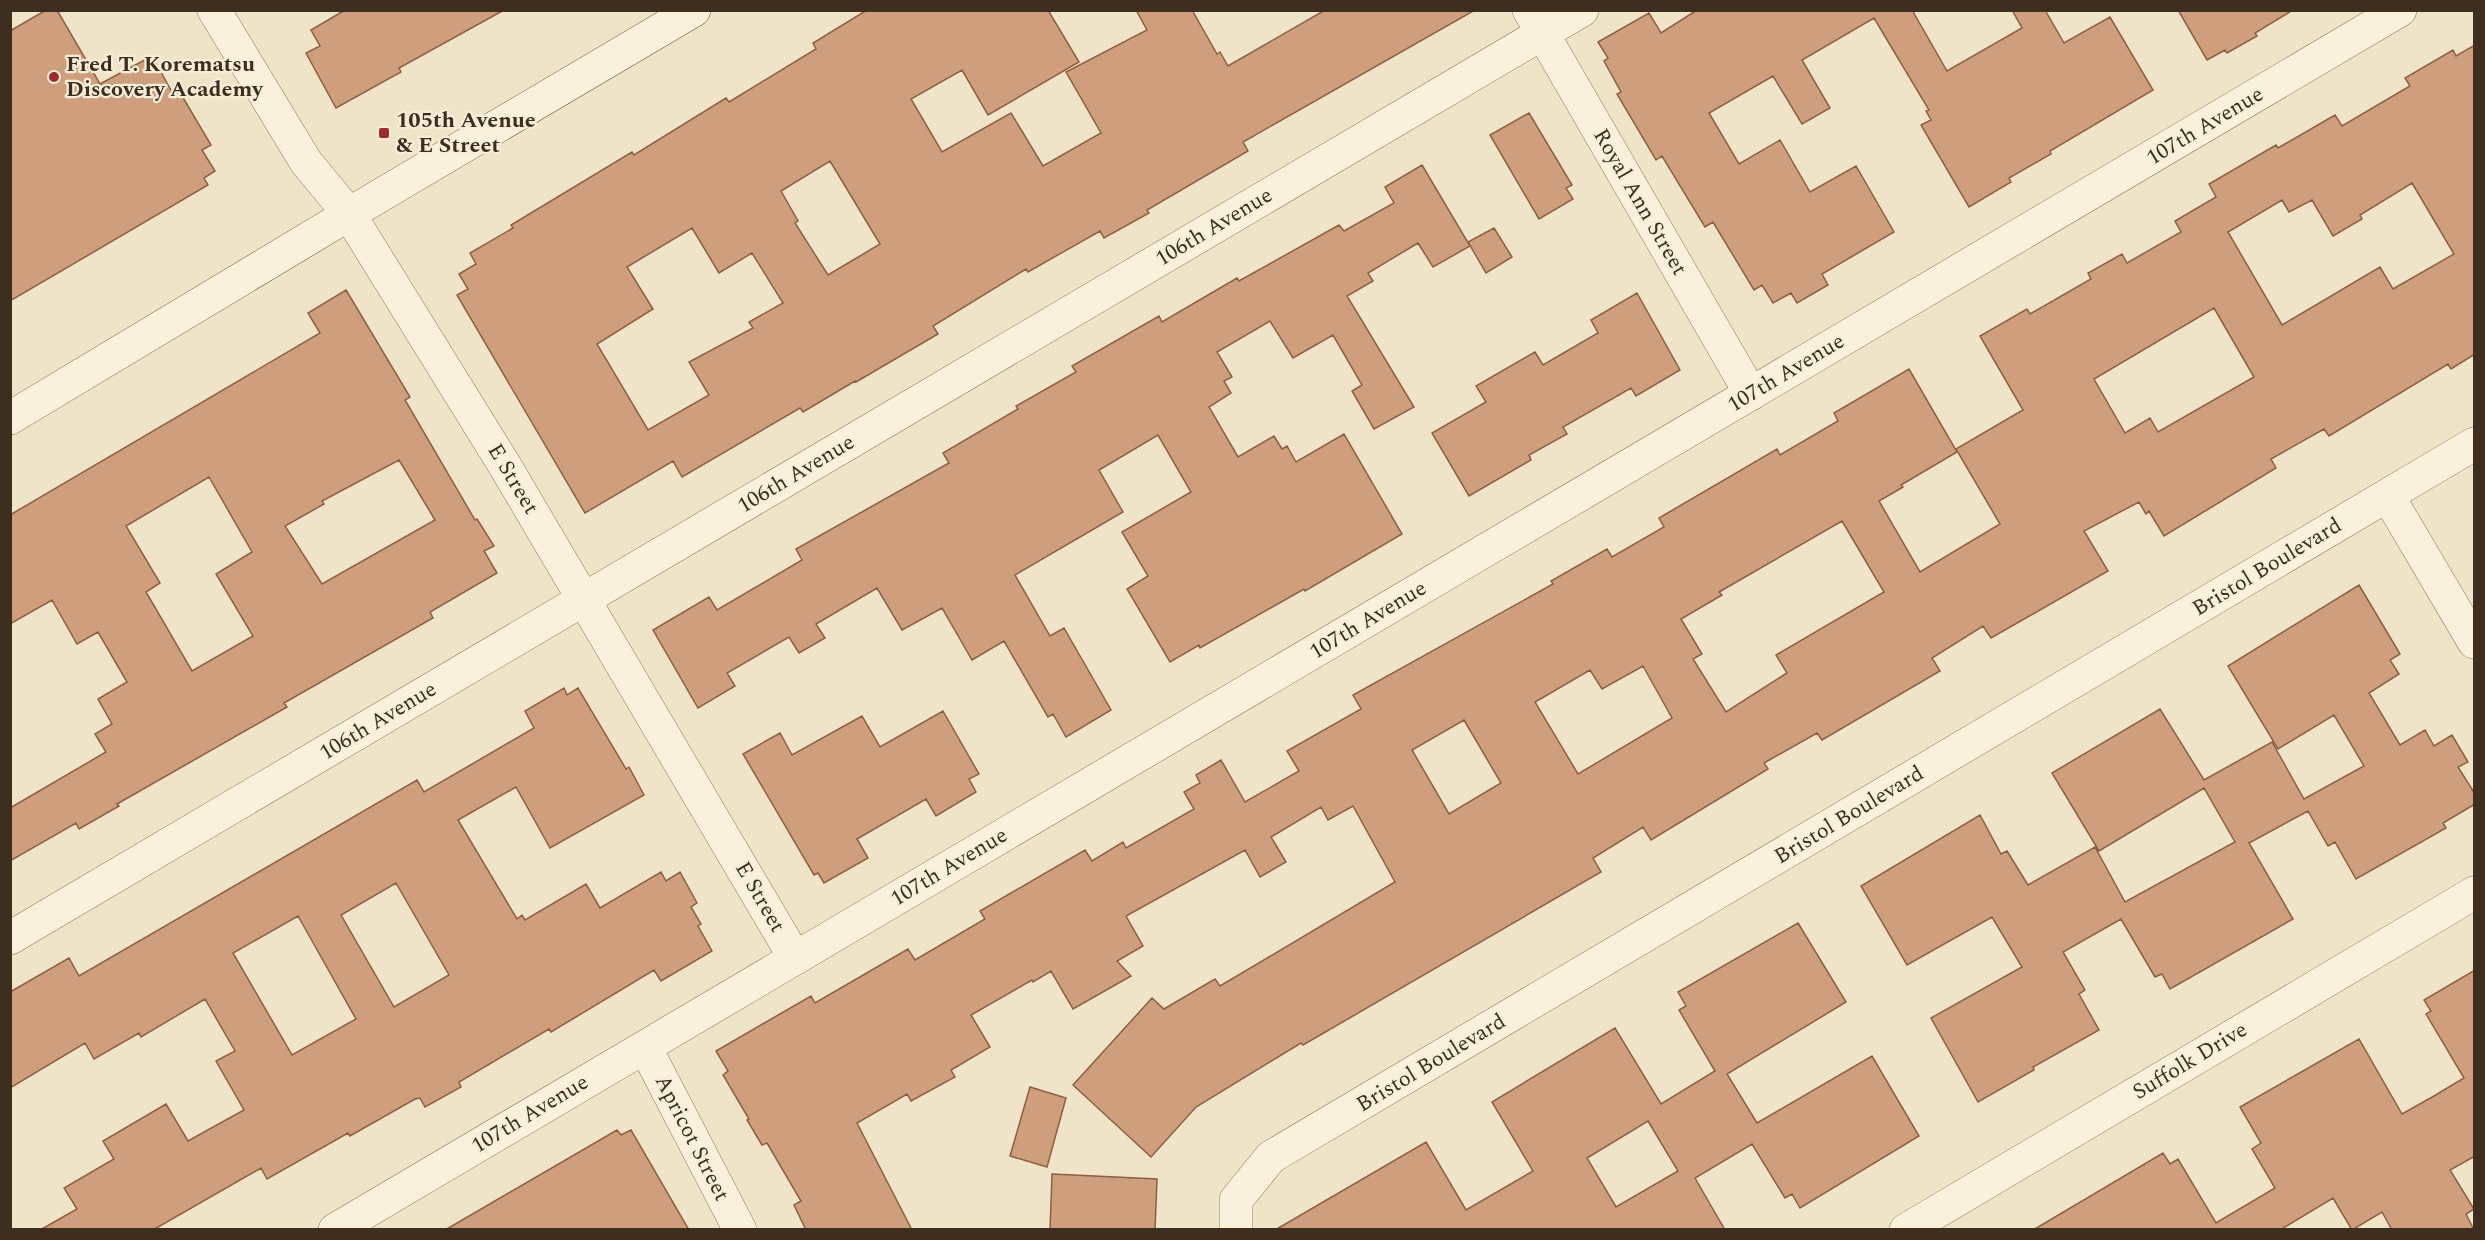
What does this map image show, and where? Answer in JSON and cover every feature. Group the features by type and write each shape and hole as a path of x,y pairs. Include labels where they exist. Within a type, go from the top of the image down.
{"street":[{"name":"E Street","path":"214,10 306,162 349,214 585,598 795,958"},
{"path":"10,418 694,10"},
{"name":"106th Avenue","path":"10,938 585,598 1536,22 1582,10"},
{"name":"107th Avenue","path":"335,1230 2400,10"},
{"name":"Royal Ann Street","path":"1536,22 1751,394"},
{"name":"Bristol Boulevard","path":"1236,1215 1271,1157 2475,444"},
{"path":"2388,496 2475,642"},
{"name":"Suffolk Drive","path":"1906,1230 2475,893"},
{"name":"Apricot Street","path":"645,1047 740,1230"}],"building":[{"path":"46,10 57,10 100,84 152,56 172,92 178,89 211,145 202,150 215,171 204,178 208,185 10,301 10,31"},
{"path":"345,10 504,10 399,68 401,72 336,108 306,53 320,46 311,30"},
{"path":"867,10 1048,10 1079,62 988,115 962,70 911,99 942,152 1011,113 1043,166 1101,133 1066,72 1147,30 1136,10 1192,10 1217,54 1220,52 1228,66 1325,10 1475,10 1243,142 1248,151 1147,210 1149,213 1104,238 1100,231 1028,272 1026,269 933,326 938,334 803,412 800,408 682,477 673,461 585,513 457,295 468,289 459,274 476,264 470,253 513,228 511,225 632,152 634,155 726,98 729,102 816,49 813,43","holes":["830,161 880,244 828,275 795,223 798,221 781,191","692,228 719,273 752,253 783,303 749,322 753,328 689,362 709,395 648,430 597,344 653,309 627,267"]},
{"path":"1697,10 1912,10 1947,71 2022,28 2012,10 2045,10 2064,43 2110,17 2153,90 2050,151 2051,154 2009,178 2011,182 1969,207 1921,125 1931,120 1926,111 1929,110 1874,18 1802,60 1830,108 1802,124 1773,76 1709,113 1739,164 1780,140 1810,192 1856,166 1894,232 1822,274 1828,285 1797,303 1791,293 1773,303 1762,285 1754,290 1713,222 1705,227 1662,156 1656,160 1617,94 1621,92 1604,61 1608,58 1598,42 1649,13 1661,33"},
{"path":"2178,10 2293,10 2255,33 2257,36 2227,53 2225,50 2207,60"},
{"path":"2475,45 2475,354 2451,369 2448,364 2329,436 2324,429 2271,459 2276,468 2164,536 2149,511 2146,514 2139,502 2084,531 2108,571 1991,638 1983,626 1932,658 1940,671 1822,740 1817,733 1764,763 1768,769 1651,840 1643,827 1593,858 1601,872 1303,1045 1301,1043 1196,1107 1151,1157 1073,1085 1152,998 1164,1009 1215,979 1220,986 1395,882 1353,806 1328,820 1321,807 1271,837 1286,862 1260,877 1245,850 1126,916 1143,946 1117,961 1131,976 1073,1009 1051,971 1033,982 1032,980 971,1015 990,1047 951,1070 955,1077 911,1101 907,1094 857,1123 912,1230 806,1230 794,1205 801,1201 767,1143 762,1145 747,1120 749,1119 723,1075 728,1071 716,1051 811,996 815,1003 908,949 915,960 985,919 980,911 1085,850 1092,861 1123,842 1126,848 1194,809 1184,792 1200,783 1196,775 1221,760 1245,802 1299,771 1287,751 1361,709 1353,695 1553,584 1551,581 1607,549 1612,557 1664,527 1659,518 1777,449 1780,455 1838,421 1834,413 1909,369 1957,452 1901,485 1903,487 1879,501 1920,572 2000,524 1956,449 2023,410 1980,336 2027,309 2030,314 2091,279 2088,273 2122,254 2127,263 2181,232 2175,221 2216,197 2209,184 2276,145 2278,148 2335,115 2342,126 2410,86 2405,78 2453,50 2456,56","holes":["2412,183 2454,254 2393,289 2380,267 2282,325 2228,232 2282,200 2289,212 2312,200 2333,236 2362,219 2360,215","2214,308 2254,377 2158,432 2150,418 2125,433 2094,379","1842,521 1884,592 1776,655 1787,673 1726,712 1693,659 1702,654 1681,619 1722,595 1719,592","1643,666 1672,718 1578,774 1535,702 1590,670 1602,689","1464,720 1501,783 1449,814 1412,750"]},
{"path":"1529,113 1572,185 1566,188 1573,199 1539,219 1490,135"},
{"path":"1422,165 1470,246 1433,267 1418,243 1368,273 1373,281 1347,296 1414,407 1374,429 1352,391 1362,385 1333,335 1293,358 1270,321 1217,352 1232,377 1224,381 1231,393 1209,407 1238,457 1274,436 1282,449 1287,446 1296,462 1344,434 1402,534 1305,591 1304,589 1200,648 1199,645 1170,662 1127,589 1148,576 1122,532 1191,492 1158,435 1099,470 1123,512 1015,575 1050,636 1064,628 1111,710 1066,737 1053,714 1048,717 1004,641 972,660 942,608 902,630 877,588 816,624 825,638 799,653 789,637 727,673 735,686 698,708 653,630 709,597 717,610 802,560 796,549 949,463 943,453 1018,409 1016,406 1076,372 1072,366 1159,316 1162,322 1237,278 1239,281 1339,225 1344,231 1394,203 1385,187"},
{"path":"1494,228 1512,257 1486,273 1468,242"},
{"path":"346,290 410,397 405,400 475,520 477,519 494,546 484,551 497,573 430,612 433,618 284,703 287,707 117,804 119,806 79,829 76,823 10,861 10,808 106,752 95,734 112,724 98,699 127,682 98,632 77,644 52,600 10,624 10,515 320,333 308,313","holes":["399,460 435,520 322,584 285,526 324,504 322,501","209,477 252,552 216,574 253,636 192,671 146,592 160,583 126,526"]},
{"path":"1637,293 1680,370 1636,396 1631,388 1563,427 1567,434 1529,455 1531,460 1469,496 1432,433 1486,402 1476,386 1535,352 1543,365 1598,333 1591,320"},
{"path":"2359,585 2400,654 2390,660 2399,674 2369,693 2400,745 2425,730 2434,746 2452,735 2468,762 2458,767 2475,794 2475,804 2443,823 2446,828 2356,879 2335,842 2328,846 2308,811 2249,843 2293,919 2170,989 2162,974 2155,977 2121,919 2063,952 2085,990 2079,994 2099,1030 2033,1067 2034,1070 1978,1102 1931,1018 2022,967 1992,917 1907,965 1861,886 1980,815 2001,854 2007,851 2028,885 2095,847 2125,902 2235,842 2204,788 2099,851 2052,773 2160,709 2204,780 2272,742 2304,799 2364,766 2334,715 2278,749 2228,666"},
{"path":"564,688 567,695 578,688 626,769 629,767 644,795 550,848 516,787 458,820 517,919 522,915 525,920 586,884 600,908 661,872 666,881 680,872 697,903 691,907 701,924 698,926 712,951 661,981 654,970 551,1032 549,1029 459,1082 461,1087 425,1107 420,1098 415,1099 350,1136 348,1133 267,1179 261,1168 153,1230 40,1230 77,1209 64,1188 114,1159 103,1141 166,1104 188,1141 244,1110 216,1061 235,1051 205,999 141,1037 139,1033 94,1059 85,1043 10,1088 10,992 69,958 79,976 417,780 424,792 534,728 525,711","holes":["396,883 449,975 394,1007 341,915","298,916 356,1019 292,1055 233,953"]},
{"path":"943,711 979,774 969,779 976,792 936,816 926,799 857,839 868,858 824,883 818,873 814,875 743,754 780,733 792,755 862,716 880,747"},
{"path":"1798,923 1846,1002 1727,1074 1757,1123 1872,1056 1919,1136 1800,1208 1792,1194 1785,1198 1752,1144 1695,1178 1725,1230 1275,1230 1426,1142 1466,1210 1533,1171 1492,1102 1615,1028 1661,1104 1715,1071 1679,1010 1686,1006 1678,992","holes":["1648,1121 1678,1171 1616,1207 1587,1158"]},
{"path":"2475,970 2475,1156 2450,1170 2474,1209 2466,1214 2474,1230 2392,1230 2382,1212 2352,1230 2333,1198 2280,1230 2033,1230 2163,1153 2170,1164 2178,1159 2216,1223 2275,1188 2252,1149 2261,1143 2240,1107 2359,1039 2402,1114 2434,1096 2464,1078 2426,1014 2431,1011 2424,1000"},
{"path":"1030,1087 1066,1098 1047,1167 1010,1156"},
{"path":"617,1130 621,1135 631,1130 689,1230 445,1230"},
{"path":"1052,1174 1157,1179 1155,1230 1050,1230"}],"place":[{"name":"Fred T. Korematsu Discovery Academy","path":"54,77"},
{"name":"105th Avenue & E Street","path":"384,133"}]}
